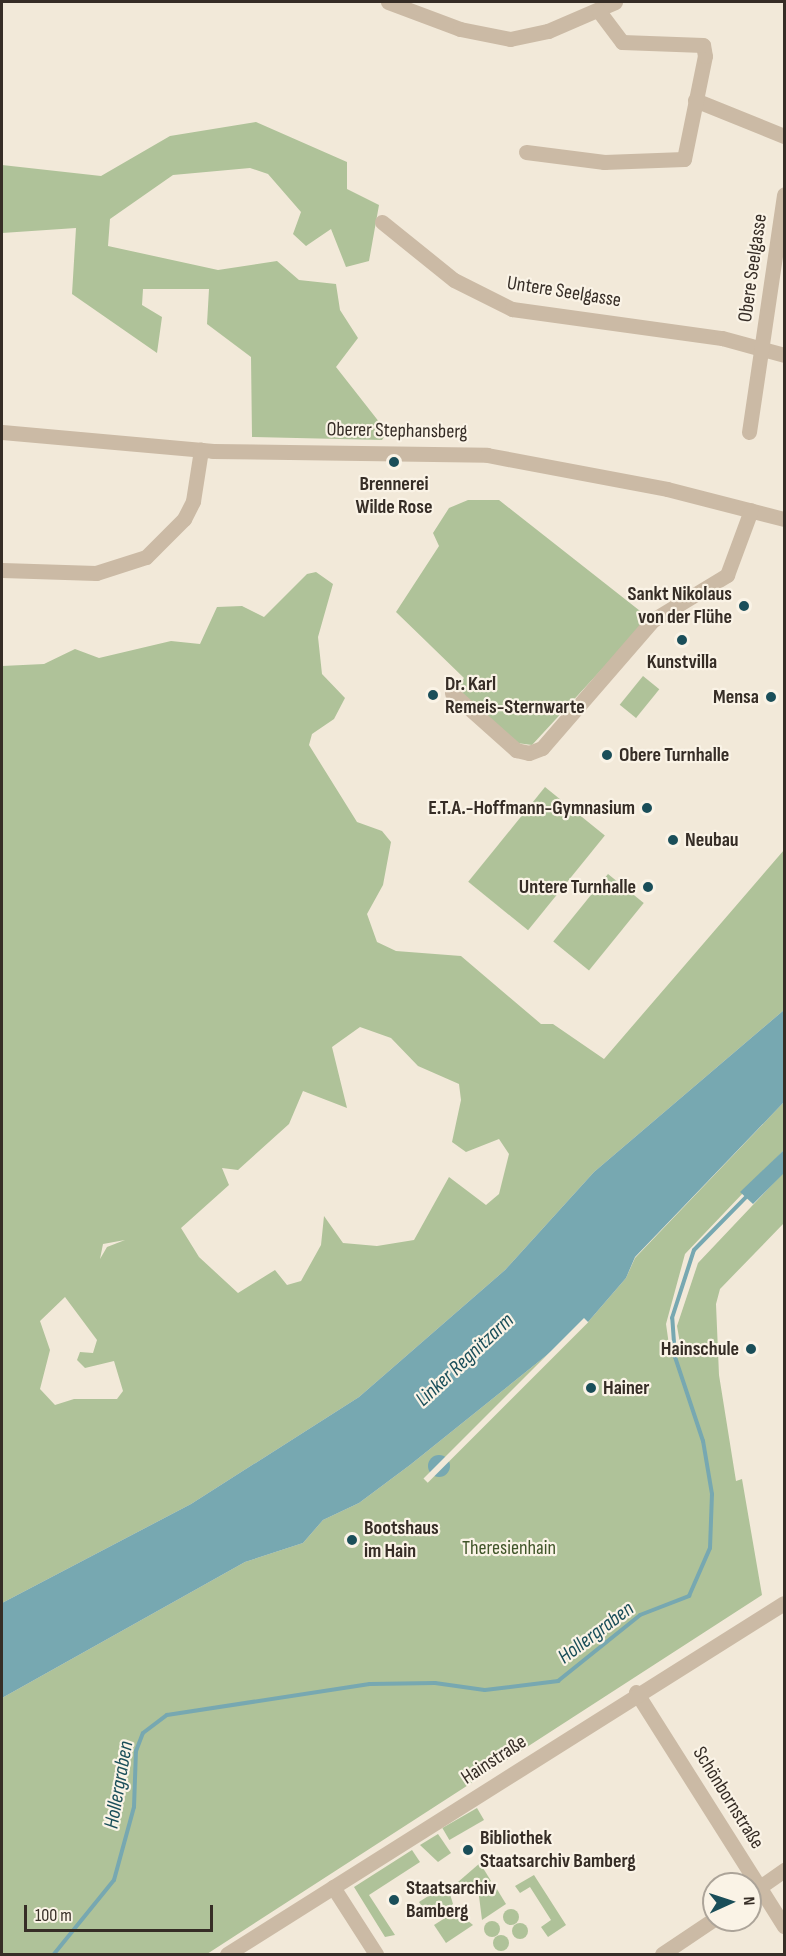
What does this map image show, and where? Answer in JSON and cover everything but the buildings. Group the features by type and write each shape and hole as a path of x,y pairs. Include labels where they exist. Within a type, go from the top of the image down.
{"street":[{"path":"388,2 460,29 510,39 539,34 599,11 615,2"},
{"path":"526,152 604,162 679,161 695,100 703,45 622,42 599,11"},
{"path":"695,100 784,136"},
{"name":"Obere Seelgasse","path":"764,348 784,195"},
{"name":"Untere Seelgasse","path":"382,222 468,290 512,309 764,348 784,355"},
{"path":"749,432 764,348"},
{"name":"Oberer Stephansberg","path":"2,432 201,450 487,455 751,510 784,519"},
{"path":"2,570 96,573 146,557 184,519 193,501 201,450"},
{"path":"452,693 516,750 529,753 542,748 653,620 727,575 751,510"},
{"name":"Hainstraße","path":"227,1954 636,1692 784,1603"},
{"name":"Schönbornstraße","path":"636,1692 744,1872"},
{"path":"762,1886 784,1870"},
{"path":"333,1887 376,1954"},
{"name":"Schönbornstraße","path":"762,1899 784,1926"},
{"path":"662,1954 702,1927"}],"green space":[{"path":"256,122 347,162 347,189 379,205 369,261 346,267 331,229 306,246 293,234 301,212 268,174 250,168 173,175 110,219 108,246 218,270 277,261 299,280 336,284 340,310 358,338 336,367 387,432 382,440 252,437 251,357 207,324 209,289 143,289 142,305 162,317 157,353 72,294 76,228 2,233 2,165 101,176 170,136"},
{"path":"468,500 499,500 649,618 532,745 517,743 455,689 464,678 396,612 439,546 433,533 449,508"},
{"path":"316,572 333,584 318,637 322,674 345,698 334,719 312,734 309,745 357,822 382,831 391,842 383,885 367,914 377,942 396,951 461,956 541,1024 553,1024 604,1059 784,850 784,1010 594,1172 505,1270 359,1397 191,1504 2,1603 2,666 44,664 75,649 99,658 171,641 200,644 217,607 242,606 264,617 307,574","holes":["360,1027 391,1038 418,1066 459,1084 461,1100 452,1142 466,1152 499,1139 509,1154 499,1194 486,1205 449,1177 414,1240 377,1246 343,1243 324,1216 321,1245 301,1281 287,1285 275,1270 238,1293 199,1257 181,1228 229,1185 222,1168 238,1170 289,1124 303,1091 347,1108 332,1047","125,1240 107,1247 100,1259 103,1244","65,1297 97,1340 93,1353 80,1352 77,1360 85,1368 114,1361 123,1391 117,1399 74,1399 55,1405 40,1389 50,1350 40,1321"]},
{"path":"643,676 659,689 636,718 620,705"},
{"path":"545,787 605,835 528,930 468,882"},
{"path":"608,874 644,903 589,971 553,942"},
{"name":"Theresienhain","path":"784,1102 784,1150 685,1254 666,1324 670,1352 681,1349 677,1326 698,1263 784,1172 784,1223 720,1289 716,1304 719,1375 736,1481 742,1479 762,1595 207,1954 2,1954 2,1698 245,1562 303,1543 323,1520 359,1503 410,1465 588,1322 626,1278 635,1258"},
{"path":"477,1808 484,1820 449,1840 442,1828"},
{"path":"438,1834 451,1853 438,1862 420,1845"},
{"path":"412,1850 420,1862 369,1895 395,1935 385,1937 354,1887"},
{"path":"480,1863 491,1881 476,1891 458,1882"},
{"path":"534,1875 566,1925 548,1937 541,1927 551,1920 530,1887 520,1893 515,1886"},
{"path":"447,1884 453,1904 431,1919 419,1902"},
{"path":"495,1886 506,1904 482,1920 479,1896"},
{"path":"511,1909 519,1917 511,1925 503,1917"},
{"path":"456,1911 473,1925 446,1943 434,1925"},
{"path":"492,1921 500,1929 492,1937 484,1929"},
{"path":"520,1923 528,1931 520,1939 512,1931"},
{"path":"501,1935 509,1943 501,1951 493,1943"}],"water":[{"name":"Linker Regnitzarm","path":"784,1010 784,1102 635,1257 626,1278 588,1322 410,1465 359,1503 323,1520 303,1543 245,1562 2,1698 2,1603 191,1504 359,1397 505,1270 594,1172"},
{"path":"784,1150 784,1173 753,1204 740,1192"},
{"path":"439,1455 447,1458 450,1466 447,1474 439,1477 431,1474 428,1466 431,1458"}],"pier":[{"path":"584,1318 588,1322 428,1483 423,1479"}],"waterway":[{"name":"Hollergraben","path":"54,1954 114,1880 134,1807 136,1751 143,1733 167,1715 370,1684 435,1683 485,1690 558,1681 640,1615 689,1596 710,1548 712,1494 703,1441 675,1357 672,1318 694,1250 748,1195"}],"place":[{"name":"Brennerei Wilde Rose","path":"394,462"},
{"name":"Sankt Nikolaus von der Flühe","path":"744,606"},
{"name":"Kunstvilla","path":"682,640"},
{"name":"Dr. Karl Remeis-Sternwarte","path":"433,695"},
{"name":"Mensa","path":"771,697"},
{"name":"Obere Turnhalle","path":"607,755"},
{"name":"E.T.A.-Hoffmann-Gymnasium","path":"647,808"},
{"name":"Neubau","path":"673,840"},
{"name":"Untere Turnhalle","path":"648,887"},
{"name":"Hainschule","path":"751,1349"},
{"name":"Hainer","path":"591,1388"},
{"name":"Bootshaus im Hain","path":"352,1540"},
{"name":"Bibliothek Staatsarchiv Bamberg","path":"468,1850"},
{"name":"Staatsarchiv Bamberg","path":"394,1900"}]}
